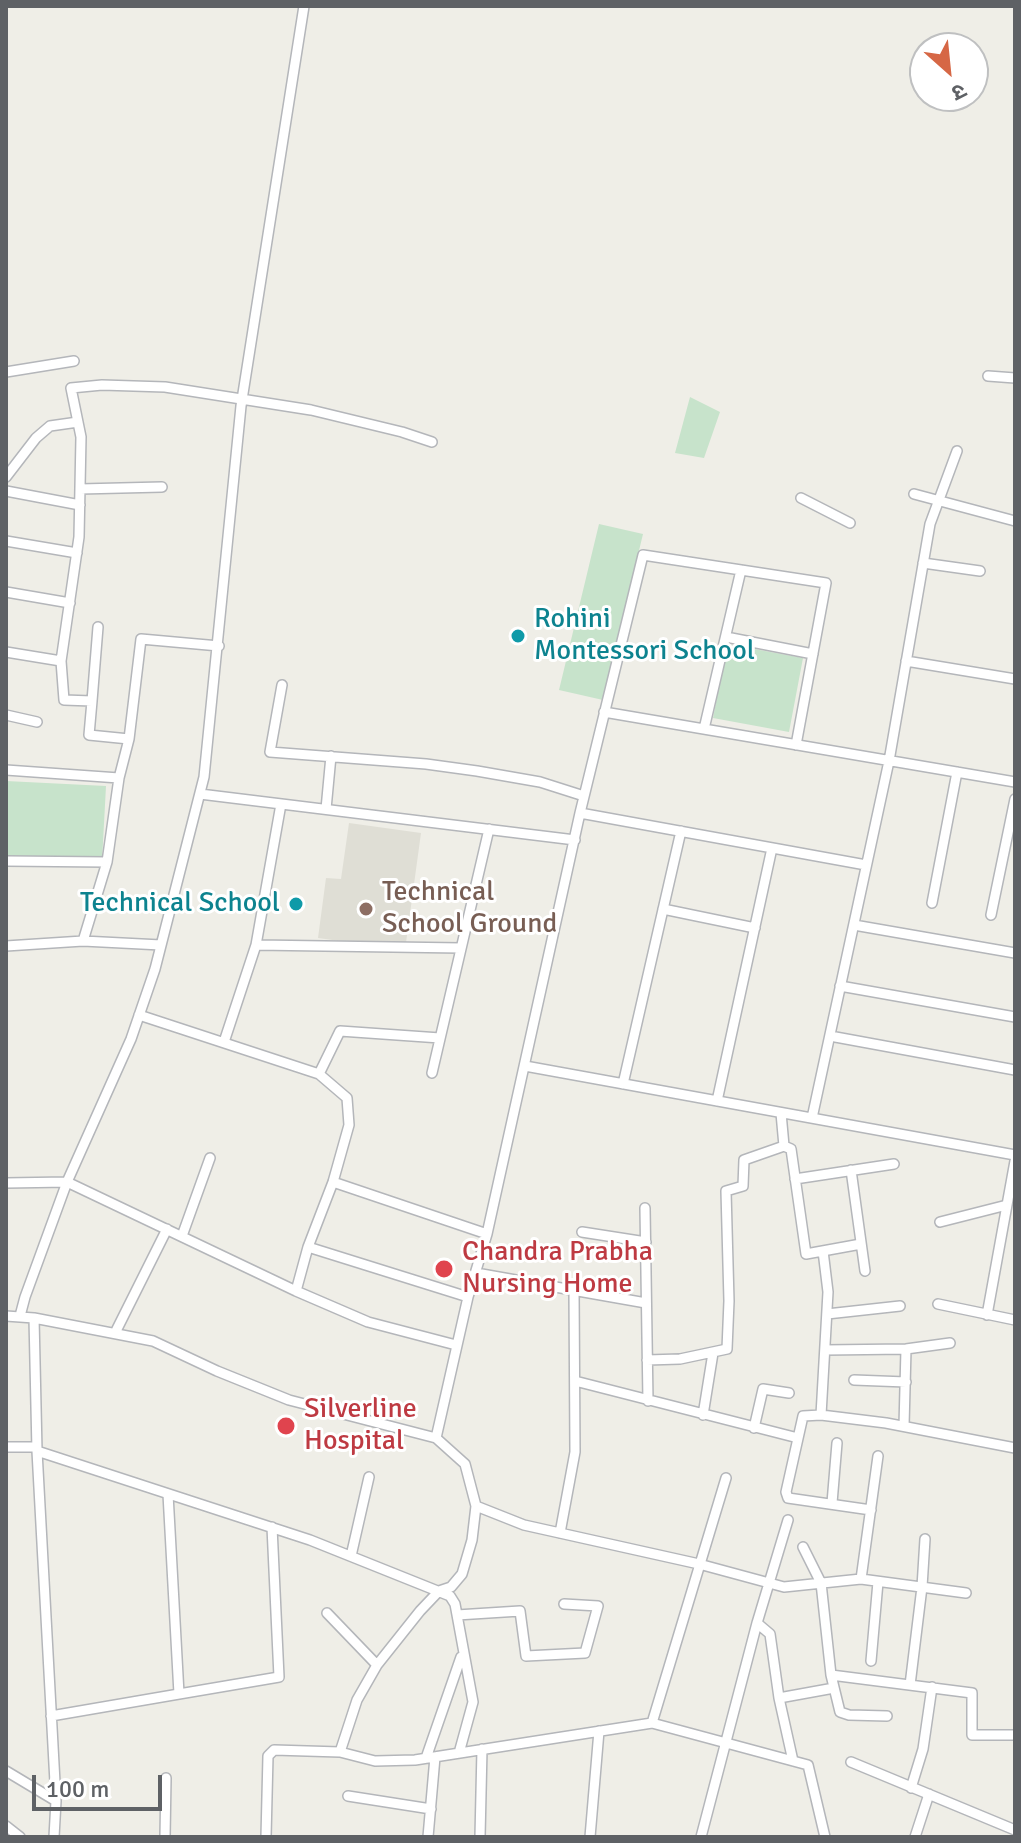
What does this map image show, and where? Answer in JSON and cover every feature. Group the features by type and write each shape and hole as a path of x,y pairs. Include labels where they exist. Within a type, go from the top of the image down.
{"street":[{"path":"20,1316 67,1182 131,1039 161,945 204,777 242,400 304,6"},
{"path":"6,372 74,361"},
{"path":"988,376 1015,378"},
{"path":"92,701 64,700 61,661 77,553 80,505 81,437 71,388 102,385 165,387 311,410 432,442"},
{"path":"6,477 36,438 50,426 78,422"},
{"path":"812,1118 889,761 930,524 957,451"},
{"path":"80,489 162,487"},
{"path":"6,491 80,505"},
{"path":"914,494 1015,521"},
{"path":"801,498 850,523"},
{"path":"6,541 77,553"},
{"path":"436,1438 468,1297 487,1234 580,813 643,555 826,583 796,745"},
{"path":"923,563 980,571"},
{"path":"704,729 741,570"},
{"path":"6,592 70,603"},
{"path":"98,627 89,735 129,739"},
{"path":"726,637 813,654"},
{"path":"83,941 107,862 119,778 129,739 141,639 219,646"},
{"path":"6,652 61,661"},
{"path":"906,661 1015,679"},
{"path":"282,685 270,752 477,771 540,782 584,796"},
{"path":"604,712 1015,782"},
{"path":"6,715 37,722"},
{"path":"326,809 331,756"},
{"path":"6,770 119,778"},
{"path":"932,903 957,772"},
{"path":"200,794 575,840"},
{"path":"991,915 1015,799"},
{"path":"224,1042 256,945 281,804"},
{"path":"580,813 866,865"},
{"path":"432,1073 489,829"},
{"path":"623,1084 681,831"},
{"path":"717,1101 772,848"},
{"path":"6,861 107,862"},
{"path":"663,909 755,928"},
{"path":"854,925 1015,953"},
{"path":"6,946 83,941 161,945"},
{"path":"256,945 461,948"},
{"path":"840,986 1015,1017"},
{"path":"139,1015 319,1074 347,1098 349,1125 296,1291"},
{"path":"319,1074 340,1031 440,1038"},
{"path":"830,1036 1015,1070"},
{"path":"525,1066 1015,1155"},
{"path":"781,1113 784,1146"},
{"path":"647,1360 680,1359 713,1353 723,1351 728,1345 726,1191 743,1186 744,1160 784,1146 791,1149 806,1254 861,1244"},
{"path":"182,1236 210,1158"},
{"path":"987,1315 1010,1204 1015,1161"},
{"path":"795,1179 894,1164"},
{"path":"851,1170 865,1271"},
{"path":"6,1183 67,1182 368,1322 456,1345"},
{"path":"333,1182 487,1234"},
{"path":"940,1222 1010,1204"},
{"path":"645,1208 648,1401"},
{"path":"115,1333 167,1229"},
{"path":"582,1232 646,1242"},
{"path":"308,1247 468,1297"},
{"path":"821,1415 828,1292 823,1251"},
{"path":"476,1273 646,1303"},
{"path":"560,1533 575,1452 574,1290"},
{"path":"938,1304 1015,1320"},
{"path":"827,1314 900,1306"},
{"path":"6,1316 34,1318 153,1341 289,1400 436,1438 465,1464 476,1506 472,1540 462,1574 451,1587 439,1591 377,1665 357,1700 340,1752"},
{"path":"34,1318 37,1449 56,1801 54,1837"},
{"path":"825,1350 906,1349 950,1343"},
{"path":"904,1426 906,1349"},
{"path":"703,1415 713,1353"},
{"path":"854,1380 906,1382"},
{"path":"575,1381 798,1438"},
{"path":"754,1428 763,1389 789,1393"},
{"path":"871,1510 788,1498 786,1492 803,1416 821,1415 904,1426 1015,1448"},
{"path":"832,1503 837,1443"},
{"path":"6,1447 37,1449 272,1527 439,1591 453,1600 473,1702 459,1753"},
{"path":"861,1579 878,1456"},
{"path":"351,1556 369,1477"},
{"path":"652,1723 726,1478"},
{"path":"168,1494 179,1694"},
{"path":"476,1506 524,1525 699,1564 784,1587 861,1579 966,1593"},
{"path":"701,1837 757,1623 788,1520"},
{"path":"51,1716 279,1677 272,1527"},
{"path":"910,1685 925,1539"},
{"path":"803,1547 821,1583 831,1675 840,1712 887,1716"},
{"path":"871,1661 878,1582"},
{"path":"457,1615 520,1611 526,1656 585,1653 598,1606 564,1604"},
{"path":"327,1613 377,1665"},
{"path":"757,1623 770,1634 779,1698 793,1761"},
{"path":"428,1837 430,1758 463,1654"},
{"path":"831,1675 972,1693 972,1735 1015,1735"},
{"path":"911,1788 923,1749 932,1687"},
{"path":"779,1698 834,1688"},
{"path":"266,1837 268,1756 274,1750 340,1752 375,1761 430,1758 652,1723 808,1765 825,1837"},
{"path":"590,1837 599,1731"},
{"path":"480,1837 482,1749"},
{"path":"851,1762 1015,1830"},
{"path":"6,1771 56,1801"},
{"path":"165,1837 166,1778"},
{"path":"915,1837 929,1794"},
{"path":"348,1796 431,1809"},
{"path":"6,1826 20,1837"}],"shaded area":[{"name":"Technical School Ground","path":"349,823 421,833 405,950 318,938 326,878 341,879"}],"green space":[{"path":"690,397 720,412 704,458 675,453"},
{"path":"599,524 643,534 603,700 559,690"},
{"path":"727,644 803,658 789,732 713,718"},
{"path":"6,781 106,786 102,861 6,857"}],"place":[{"name":"Rohini Montessori School","path":"518,636"},
{"name":"Technical School","path":"296,904"},
{"name":"Technical School Ground","path":"366,909"},
{"name":"Chandra Prabha Nursing Home","path":"444,1269"},
{"name":"Silverline Hospital","path":"286,1426"}]}
